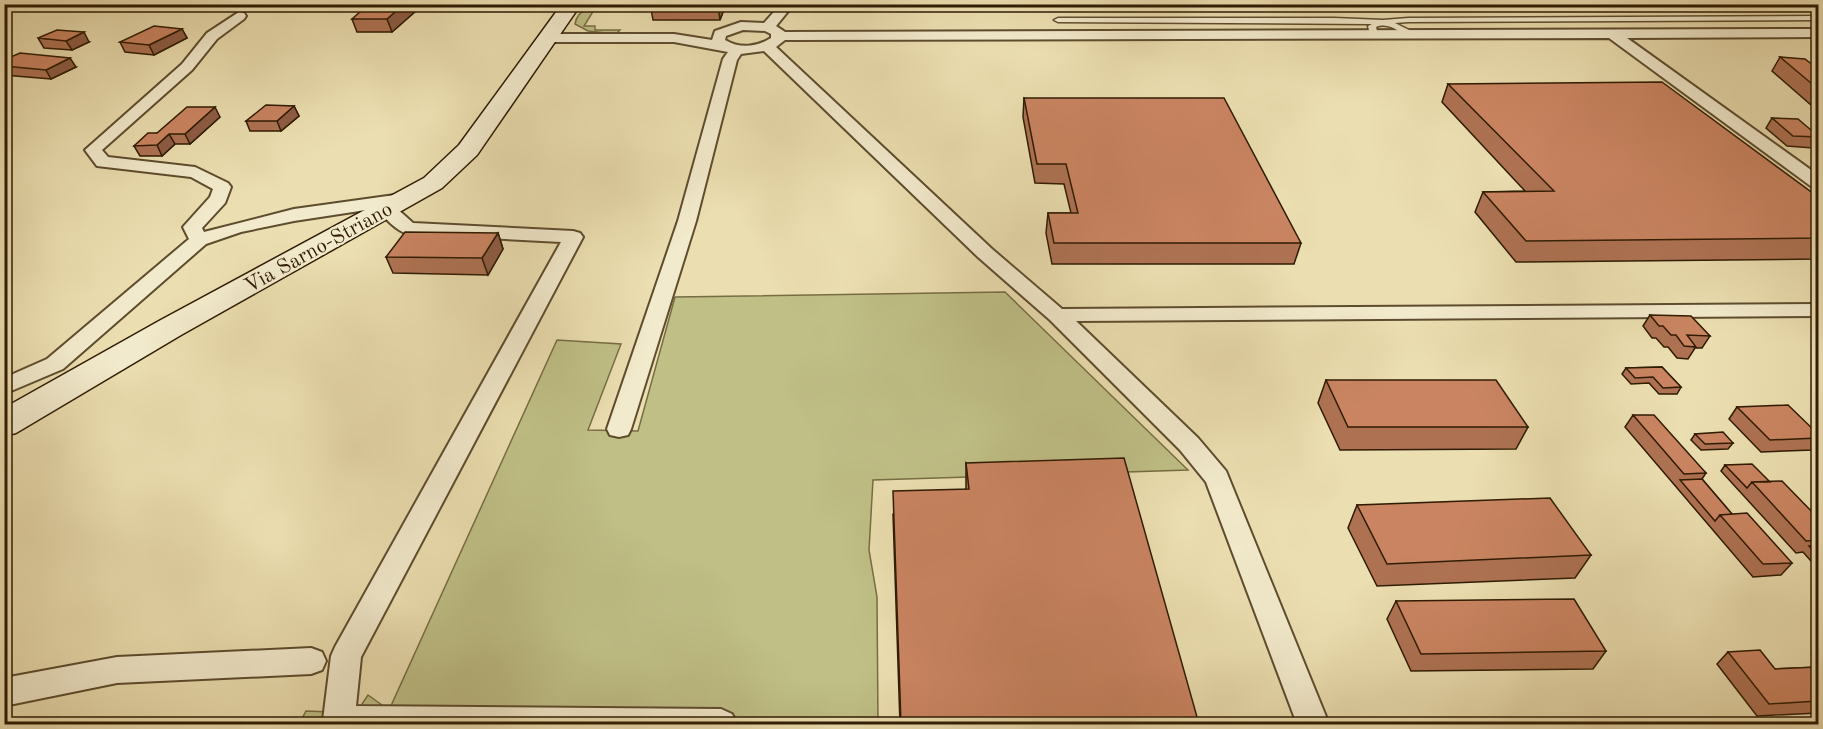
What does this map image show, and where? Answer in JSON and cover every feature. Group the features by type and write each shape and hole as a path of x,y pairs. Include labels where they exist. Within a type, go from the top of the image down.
{"main road":[{"name":"Via Sarno-Striano","path":"4,423 170,328 433,183 468,150 572,4"}],"street":[{"path":"771,36 788,4"},
{"path":"199,240 192,227 219,199 222,187 195,172 103,162 93,150 187,67 212,36 239,16"},
{"path":"549,39 674,38 750,25 771,36 985,253 1057,315 1189,444 1217,478 1313,724"},
{"path":"725,30 717,38 731,48"},
{"path":"1611,33 1818,183"},
{"path":"674,38 731,48 771,36 1818,33"},
{"path":"619,429 687,221 731,48"},
{"path":"4,387 55,364 199,240 236,228 294,215 397,204 408,228 573,237 346,656 338,722 721,724"},
{"path":"1057,315 1818,310"},
{"path":"4,692 117,670 310,661"}],"lane":[{"path":"1058,20 1383,22 1818,18"},
{"path":"1374,34 1372,26 1383,22 1397,26 1410,34"}],"green space":[{"path":"593,4 597,5 584,26 595,26 595,30 620,30 616,34 588,31 575,24 579,15"},
{"path":"1005,292 1188,470 873,480 869,550 877,597 878,724 299,724 306,711 356,713 368,695 389,710 557,340 621,344 588,430 638,431 675,297"}],"building":[{"path":"369,4 404,4 387,19 352,19"},
{"path":"154,26 182,29 149,45 120,42"},
{"path":"57,30 84,32 66,41 38,38"},
{"path":"20,53 70,58 46,70 4,66 4,60"},
{"path":"1780,57 1805,59 1818,69 1818,89"},
{"path":"1662,82 1818,197 1818,238 1526,241 1483,192 1554,191 1448,84"},
{"path":"1024,98 1224,98 1301,243 1054,243 1048,213 1078,213 1066,164 1037,164"},
{"path":"266,105 294,106 277,121 246,121"},
{"path":"187,107 215,107 185,134 169,134 157,145 134,146 148,133 157,133"},
{"path":"1772,118 1798,119 1818,137 1793,136"},
{"path":"405,232 498,233 482,258 386,257"},
{"path":"1650,315 1691,316 1710,336 1687,335 1696,347 1684,346 1676,335 1671,335 1663,326 1659,326"},
{"path":"1662,367 1681,387 1663,388 1653,377 1635,378 1626,368"},
{"path":"1326,380 1496,380 1528,427 1348,427"},
{"path":"1788,405 1818,434 1818,438 1770,440 1737,407"},
{"path":"1633,415 1654,415 1706,473 1684,474"},
{"path":"1723,432 1733,443 1705,444 1695,434"},
{"path":"1124,458 1199,724 901,724 893,491 969,489 966,463"},
{"path":"1752,464 1770,482 1752,482 1747,488 1725,465"},
{"path":"1702,479 1732,514 1720,515 1715,521 1680,480"},
{"path":"1782,481 1818,518 1818,540 1806,541 1752,482"},
{"path":"1550,498 1591,555 1387,564 1357,505"},
{"path":"1747,513 1792,563 1763,564 1720,515"},
{"path":"1809,546 1818,546 1818,557"},
{"path":"1574,599 1606,651 1421,654 1396,601"},
{"path":"1760,650 1775,669 1818,667 1818,701 1769,704 1728,652"}]}
